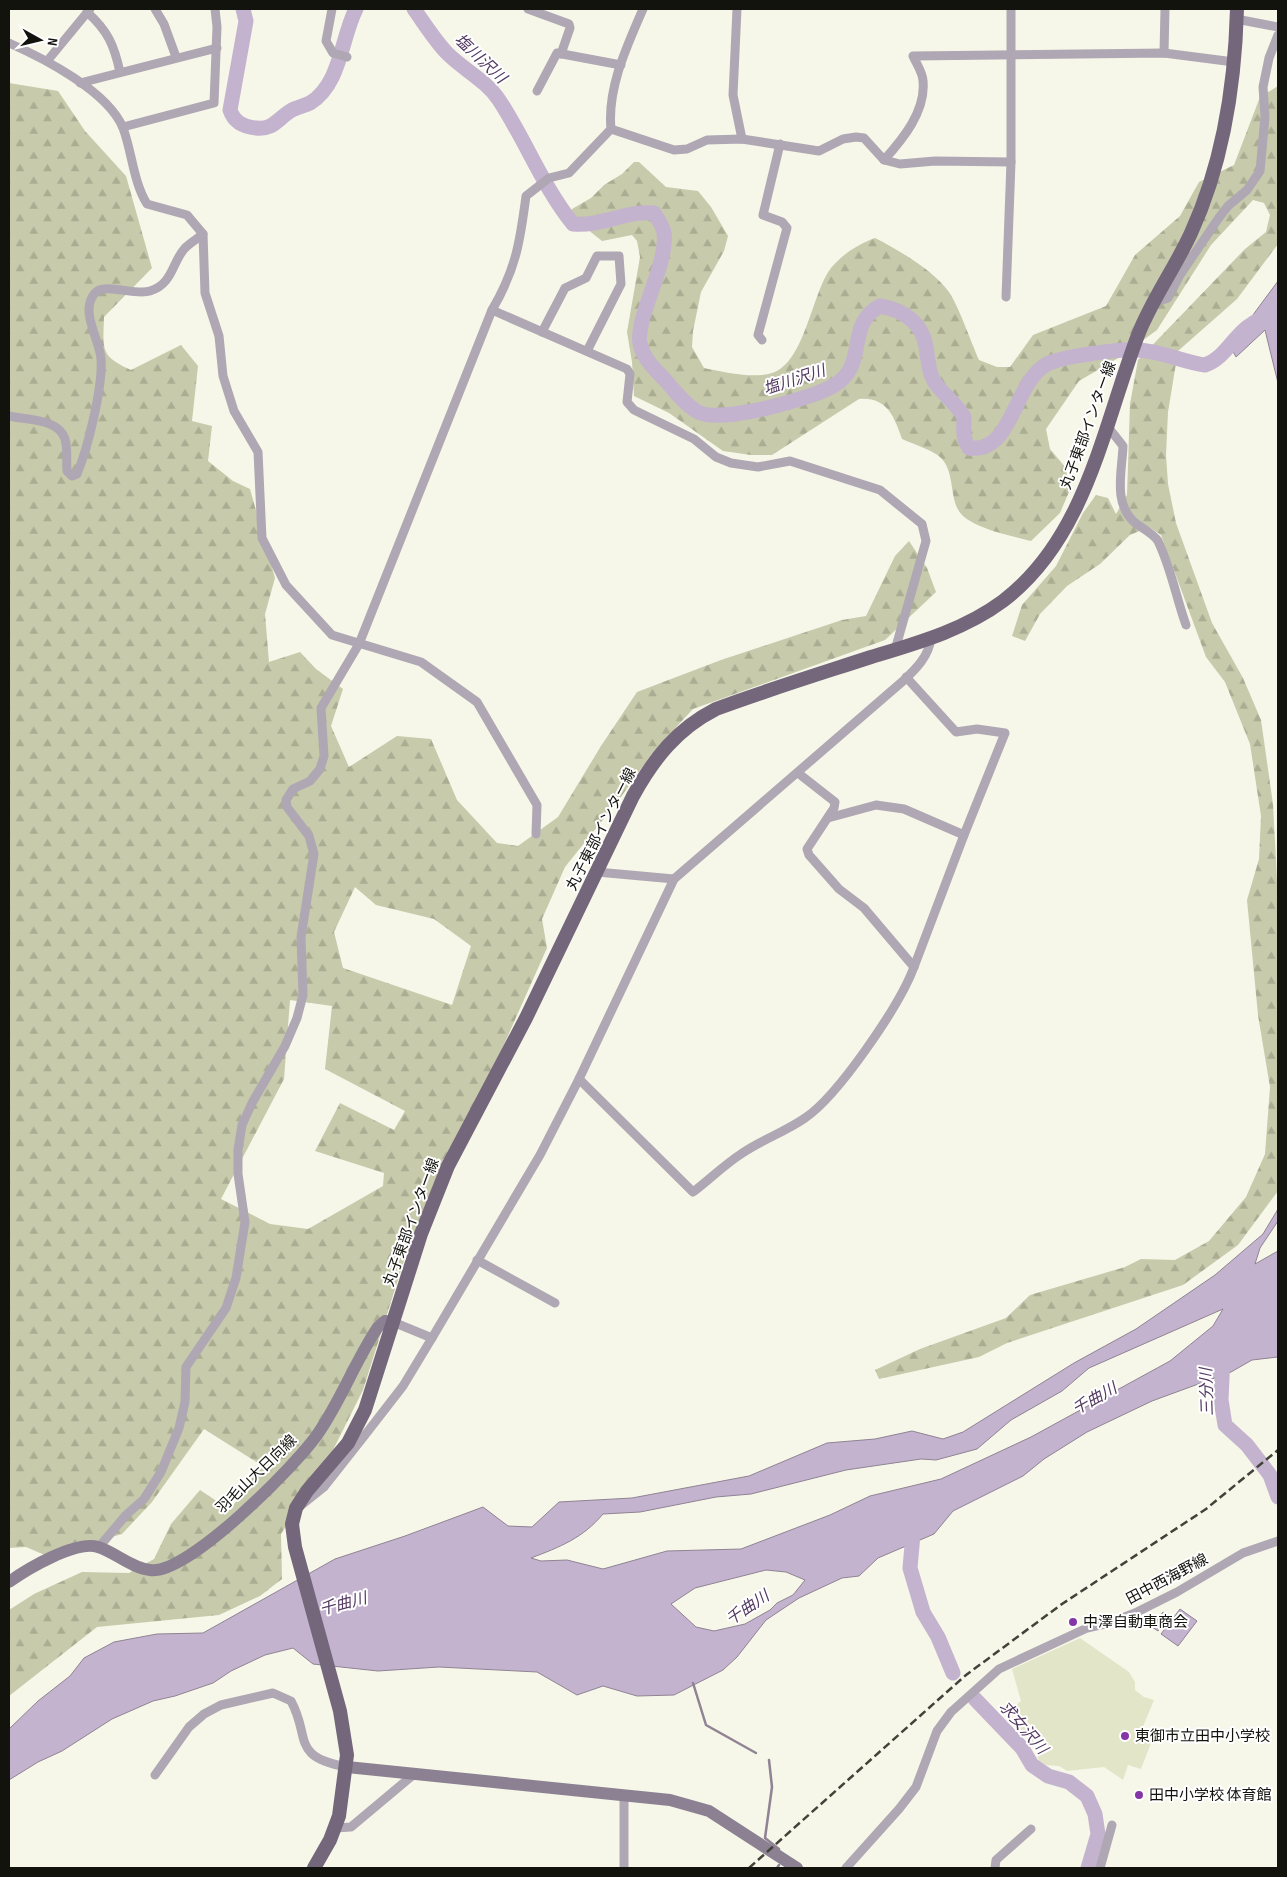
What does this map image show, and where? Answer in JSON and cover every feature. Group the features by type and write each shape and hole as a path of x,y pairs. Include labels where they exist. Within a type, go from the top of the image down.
{"main road":[{"name":"丸子東部インター線","path":"314,1868 334,1828 342,1804 347,1767 344,1732 332,1680 299,1565 292,1533 296,1508 307,1491 348,1443 360,1422 440,1184 461,1140 526,1018 646,773 665,748 685,729 707,714 734,702 931,638 966,623 1002,601 1041,563 1058,539 1076,504 1108,426 1139,333 1154,300 1190,236 1208,188 1228,114 1234,62 1236,14"},
{"name":"羽毛山大日向線","path":"99,1547 149,1570 169,1568 186,1559 245,1512 311,1443 378,1326 385,1321 393,1322"},
{"path":"9,1582 25,1570 65,1552 90,1545 99,1547"},
{"path":"347,1767 670,1800 709,1811 796,1868"}],"street":[{"path":"155,9 164,24 176,57"},
{"path":"122,127 214,103 217,48 215,9"},
{"path":"332,9 326,41 333,53 347,57"},
{"path":"528,9 568,24 570,28 561,54"},
{"path":"99,1547 126,1515 144,1499 161,1472 179,1428 185,1402 186,1367 193,1353 214,1328 226,1308 236,1278 245,1222 238,1174 238,1150 242,1125 252,1102 285,1046 297,1018 303,994 301,937 314,854 309,836 287,807 286,800 293,789 310,781 320,769 324,756 321,708 359,644 492,310 513,267 520,247 526,196 549,178 569,173 611,130 610,116 621,66 643,9"},
{"path":"737,9 733,96 742,139"},
{"path":"1006,297 1011,162 1011,9"},
{"path":"1164,53 1165,9"},
{"path":"48,60 89,10 102,26 115,50 120,72"},
{"path":"1236,14 1278,27"},
{"path":"1154,300 1168,298 1218,219 1228,206 1247,190 1260,171 1265,117 1264,87 1270,58 1278,35"},
{"path":"9,43 48,60 80,82 110,107 122,127 129,154 147,204 187,215 203,234 205,293 219,336 223,376 234,411 258,452 262,538 286,585 325,628 339,639 421,662 477,702 537,805 536,834"},
{"path":"80,82 217,48"},
{"path":"537,91 557,53 621,66"},
{"path":"884,160 904,138 921,101 924,80 913,56 1164,53 1234,62"},
{"path":"611,130 674,150 687,149 707,140 742,139 819,151 843,140 864,138 884,160 900,164 935,161 1011,162"},
{"path":"762,340 758,335 787,228 782,222 763,215 780,144"},
{"path":"9,416 40,420 58,428 65,439 67,470 72,476 77,474 101,382 101,358 90,318 92,298 96,291 104,288 140,293 157,288 174,270 184,249 203,234"},
{"path":"542,332 565,288 586,278 597,256 619,256 621,284 587,351"},
{"path":"492,310 627,370 630,374 627,402 634,410 694,439 716,457 740,466 758,467 790,461 880,490 922,524 926,540 894,650"},
{"path":"1108,426 1124,446 1120,500 1125,512 1156,538 1170,567 1177,600 1186,625"},
{"path":"296,1508 311,1500 330,1480 403,1386 432,1338 540,1155 579,1080 674,879 906,677 924,658 930,648 931,638"},
{"path":"579,1080 693,1192 741,1154 806,1118 832,1093 892,1012 907,987 964,835 1005,733 977,729 956,732 906,677"},
{"path":"798,773 835,802 834,808 807,849 809,855 839,889 864,908 914,968"},
{"path":"828,818 876,805 904,809 964,835"},
{"path":"597,872 674,879"},
{"path":"477,1260 555,1303"},
{"path":"393,1322 432,1338"},
{"name":"田中西海野線","path":"846,1868 899,1810 916,1787 937,1731 951,1712 999,1669 1087,1628 1109,1623 1135,1613 1177,1592 1243,1553 1278,1541"},
{"path":"155,1775 188,1727 204,1714 221,1705 274,1693 291,1701 306,1748 324,1761 347,1767"},
{"path":"334,1828 351,1827 413,1775"},
{"path":"624,1795 624,1868"},
{"path":"1100,1868 1112,1825"},
{"path":"995,1868 996,1860 1031,1829"}],"green space":[{"path":"9,83 58,91 85,131 126,176 152,268 104,317 103,337 106,351 114,360 131,370 181,345 198,366 192,421 212,426 208,461 233,481 250,489 275,578 265,614 269,662 300,652 316,669 343,689 331,726 349,767 397,736 431,739 457,800 497,843 518,846 558,817 601,746 637,692 721,660 842,620 866,616 895,556 909,541 927,568 936,592 885,640 693,709 653,752 618,801 565,867 542,919 547,948 493,1069 455,1138 408,1248 363,1390 329,1458 281,1534 282,1579 260,1596 219,1615 97,1627 9,1696 9,1610 34,1594 82,1572 129,1573 154,1559 171,1524 200,1490 230,1510 261,1465 204,1429 152,1502 122,1534 47,1556 26,1547 9,1548","holes":["355,887 376,905 434,919 471,946 452,1005 343,968 334,932","290,1000 332,1006 325,1069 405,1111 394,1130 340,1103 315,1151 384,1173 383,1186 308,1229 270,1224 221,1199 284,1079"]},
{"path":"1278,86 1278,244 1237,299 1178,351 1168,412 1166,455 1168,484 1176,523 1212,623 1243,678 1261,720 1273,804 1278,899 1278,1191 1238,1245 1183,1285 1007,1343 979,1357 879,1379 875,1370 920,1349 1006,1318 1030,1295 1125,1267 1141,1259 1175,1260 1209,1241 1246,1197 1265,1154 1270,1087 1258,1015 1247,900 1259,859 1261,816 1250,744 1225,682 1206,657 1161,535 1149,527 1130,535 1100,564 1067,586 1040,614 1025,641 1012,636 1022,605 1056,566 1083,513 1096,495 1108,498 1116,514 1127,495 1130,404 1138,360 1245,249 1266,232 1270,215 1264,203 1253,200 1211,245 1157,330 1120,357 1079,381 1046,429 1050,449 1066,468 1069,492 1060,513 1031,541 985,528 962,515 955,502 946,464 934,453 902,439 896,423 888,410 876,401 859,399 772,455 751,455 723,451 669,413 634,396 632,362 627,332 640,257 637,241 632,235 602,241 572,217 572,209 591,198 604,185 622,174 634,162 639,162 666,187 698,191 711,207 728,236 724,251 701,292 693,331 692,347 704,368 738,374 764,375 783,367 800,342 818,293 831,268 851,250 875,238 915,262 934,276 949,292 957,306 979,360 997,367 1010,367 1033,335 1106,306 1135,255 1180,216 1199,182 1234,165 1260,97"},
{"path":"1080,1638 1129,1672 1135,1682 1135,1690 1144,1697 1154,1700 1142,1729 1144,1739 1151,1743 1141,1769 1128,1765 1123,1780 1104,1767 1067,1771 1059,1766 1046,1765 1039,1761 1034,1746 1016,1725 1016,1705 1021,1701 1012,1669"}],"water":[{"path":"1278,281 1278,383 1265,330 1236,357 1230,346"},
{"name":"千曲川","path":"1278,1209 1278,1221 1260,1248 1255,1264 1278,1251 1278,1357 1252,1360 1231,1372 1152,1401 1087,1432 1044,1459 1023,1476 953,1511 934,1534 878,1558 859,1576 842,1578 799,1598 766,1620 737,1657 723,1670 674,1695 637,1696 603,1686 577,1695 537,1672 439,1667 378,1671 313,1664 293,1648 265,1655 231,1671 213,1683 175,1696 153,1701 112,1719 62,1751 38,1762 9,1780 9,1729 38,1701 70,1676 84,1658 114,1642 157,1634 203,1633 335,1559 405,1536 483,1507 508,1526 532,1527 559,1502 632,1498 749,1476 827,1443 875,1439 912,1431 943,1439 963,1432 1074,1363 1136,1329 1215,1275 1263,1234","holes":["1223,1309 1213,1326 1170,1361 1031,1437 941,1479 870,1496 830,1515 741,1549 667,1551 603,1569 567,1560 541,1561 531,1558 561,1546 579,1536 603,1514 640,1512 716,1497 751,1494 846,1470 921,1459 936,1460 977,1449 1011,1420 1062,1391 1089,1368","766,1570 786,1572 805,1580 793,1595 745,1624 714,1631 696,1627 671,1604 695,1588"]},
{"path":"1180,1609 1197,1621 1178,1646 1161,1634"},
{"path":"1163,1612 1169,1616 1158,1631 1152,1627"}],"waterway":[{"name":"塩川沢川","path":"243,9 246,21 230,110 234,118 240,123 262,128 272,125 292,110 310,103 320,95 334,73 356,9"},
{"name":"塩川沢川","path":"414,9 446,52 494,93 518,131 562,210 573,224 594,223 633,214 654,213 663,228 663,254 642,321 639,341 650,363 684,402 698,412 709,415 725,415 766,408 806,397 833,386 844,377 851,367 863,324 869,314 880,306 904,314 916,324 924,338 929,369 934,381 964,417 965,440 969,448 984,447 995,440 1004,429 1027,386 1036,373 1047,364 1065,358 1138,350 1155,352 1205,365 1218,358 1243,331 1278,305"},
{"name":"三分川","path":"1223,1357 1221,1400 1225,1425 1247,1445 1270,1475 1278,1497"},
{"name":"求女沢川","path":"914,1523 910,1568 923,1612 938,1637 953,1673"},
{"path":"693,1683 706,1725 756,1753"},
{"name":"求女沢川","path":"975,1699 1022,1748 1032,1765 1048,1776 1069,1782 1087,1796 1095,1814 1098,1834 1088,1868"},
{"path":"769,1760 772,1787 765,1838 779,1849"}],"railway":[{"path":"749,1868 966,1675 1062,1604 1206,1509 1278,1450"}],"place":[{"name":"中澤自動車商会","path":"1073,1622"},
{"name":"東御市立田中小学校","path":"1125,1736"},
{"name":"田中小学校 体育館","path":"1139,1795"}]}
